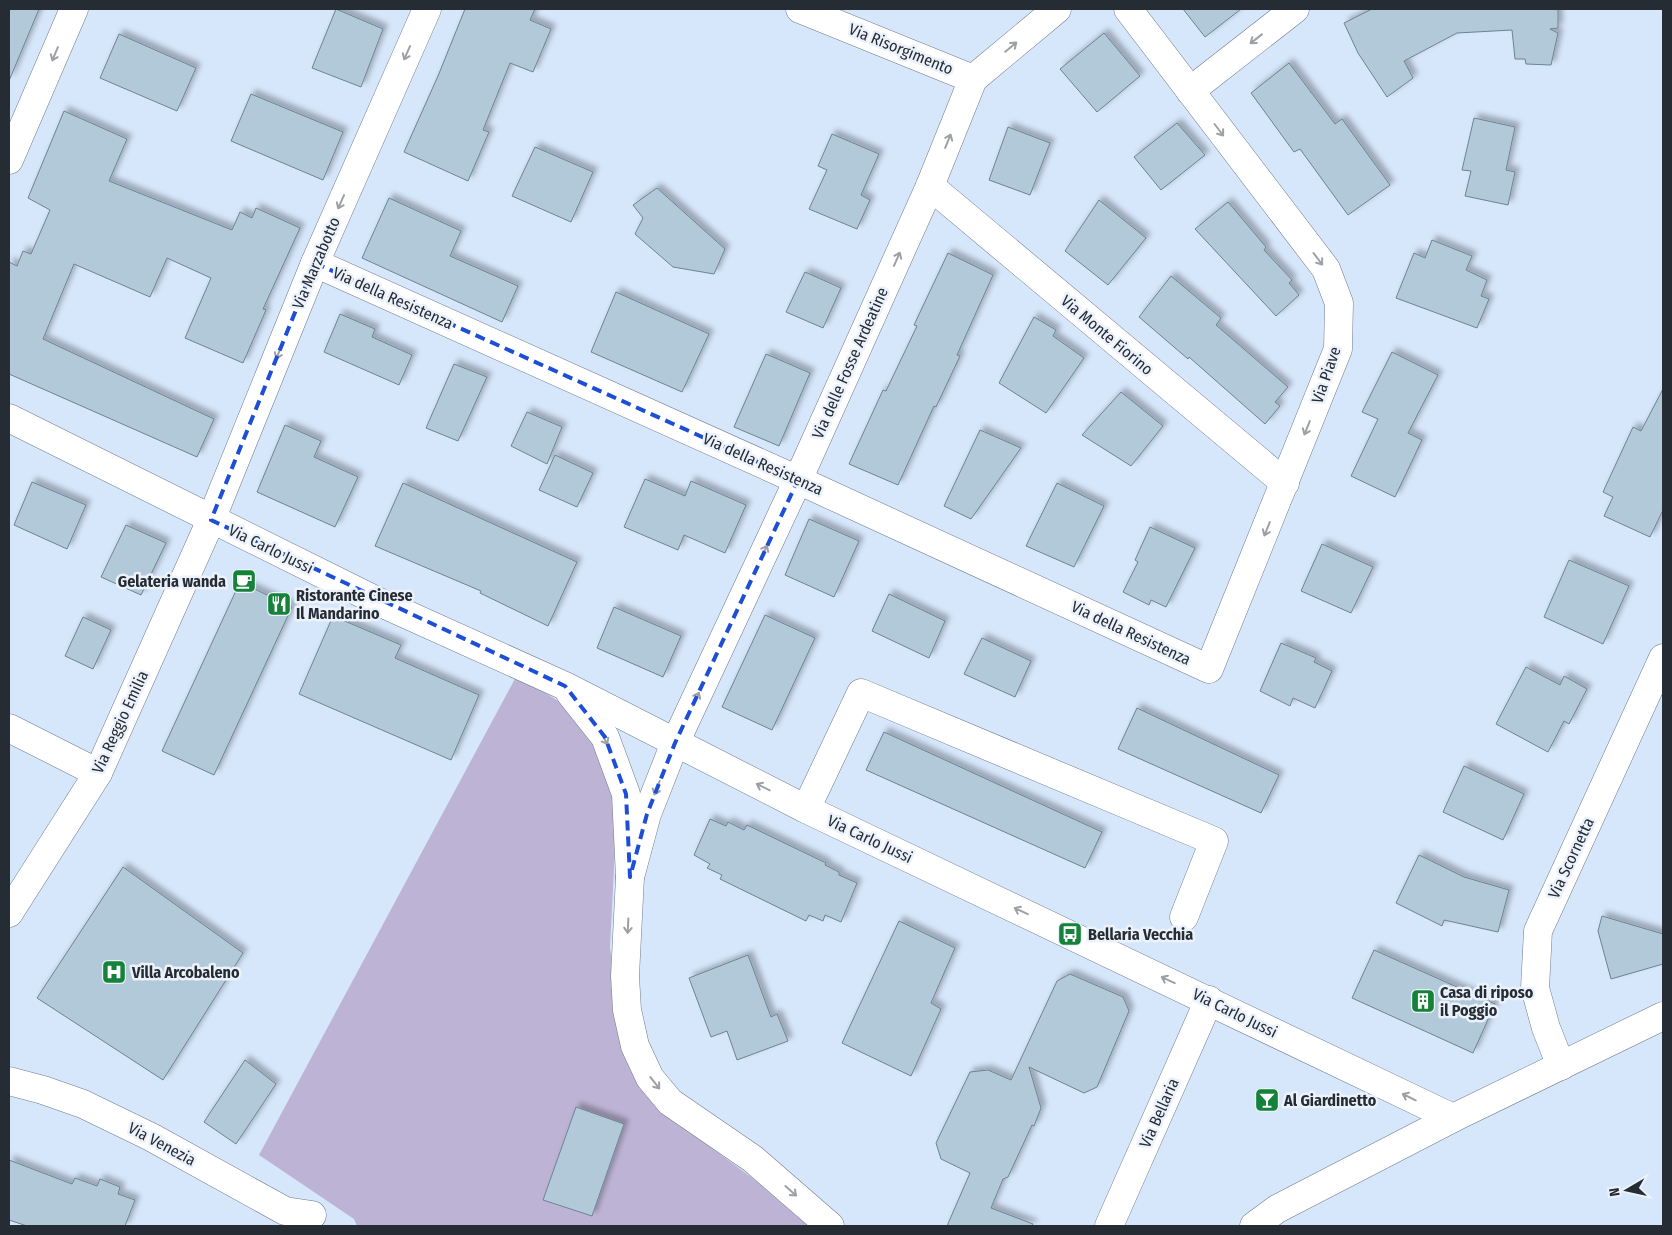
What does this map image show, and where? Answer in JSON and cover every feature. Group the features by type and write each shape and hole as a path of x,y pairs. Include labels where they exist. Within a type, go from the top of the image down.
{"street":[{"path":"9,160 74,9"},
{"name":"Via Marzabotto","path":"211,520 315,262 427,9"},
{"name":"Via Risorgimento","path":"800,9 974,79"},
{"name":"Via delle Fosse Ardeatine","path":"675,743 798,480 930,186 974,79 1057,9"},
{"name":"Via Piave","path":"1128,9 1326,269 1339,303 1338,349 1209,669"},
{"path":"1190,91 1295,9"},
{"name":"Via Monte Fiorino","path":"930,186 1285,484"},
{"name":"Via della Resistenza","path":"315,262 798,480 1209,669"},
{"name":"Via Carlo Jussi","path":"9,418 379,602 565,686 806,809 1453,1118"},
{"name":"Via Reggio Emilia","path":"9,913 98,773 211,520"},
{"name":"Via Scornetta","path":"1561,1066 1546,1028 1535,988 1535,956 1538,931 1663,658"},
{"name":"Via Carlo Jussi","path":"565,686 605,737 626,794 630,878 625,976 627,1010 634,1046 650,1078 670,1102 753,1159 830,1226"},
{"name":"Via Carlo Jussi","path":"806,809 861,693 1214,841 1184,917"},
{"path":"9,728 98,773"},
{"name":"Via Carlo Jussi","path":"630,878 647,814 675,743"},
{"name":"Via Bellaria","path":"1110,1226 1209,1000"},
{"path":"1254,1226 1276,1209 1453,1118 1663,1016"},
{"name":"Via Venezia","path":"9,1081 83,1104 151,1137 285,1211 312,1216"}],"highlighted area":[{"path":"315,263 798,480 675,743 647,814 630,877 626,794 605,737 565,686 211,520"}],"shaded area":[{"path":"517,675 593,723 611,773 615,848 610,948 619,1011 672,1113 706,1144 788,1204 814,1226 357,1226 354,1219 259,1155"}],"building":[{"path":"9,9 39,9 9,81"},
{"path":"336,9 383,29 361,87 312,68"},
{"path":"465,9 535,9 530,20 551,29 533,72 510,63 483,130 489,132 468,181 404,152"},
{"path":"1183,9 1241,9 1205,37"},
{"path":"1372,9 1558,9 1558,28 1550,29 1558,33 1551,65 1526,64 1525,59 1515,59 1512,30 1457,33 1404,61 1413,78 1387,97 1358,53 1344,23"},
{"path":"1104,33 1140,76 1097,112 1060,69"},
{"path":"119,34 196,68 177,111 100,78"},
{"path":"1289,63 1335,124 1342,119 1390,185 1348,215 1300,149 1294,152 1251,93"},
{"path":"251,94 343,132 323,180 231,141"},
{"path":"64,111 127,139 109,181 232,230 240,212 252,218 256,208 300,228 263,309 266,310 243,363 185,338 211,278 167,258 150,297 74,264 43,339 214,419 197,457 9,374 9,262 17,266 23,251 31,254 50,210 28,198"},
{"path":"1474,118 1515,127 1506,170 1515,172 1508,205 1465,196 1471,171 1462,170"},
{"path":"1177,123 1205,155 1161,190 1134,157"},
{"path":"1008,127 1050,143 1030,195 989,180"},
{"path":"832,134 879,154 861,195 870,200 857,229 809,209 827,170 818,166"},
{"path":"535,147 593,172 571,222 512,196"},
{"path":"657,188 725,249 714,274 673,267 635,234 643,218 633,205"},
{"path":"389,198 461,231 450,256 518,286 502,322 362,258"},
{"path":"1099,200 1146,238 1108,285 1065,251"},
{"path":"1228,202 1266,247 1264,250 1292,280 1289,283 1299,295 1276,316 1195,229"},
{"path":"1432,240 1472,256 1466,270 1487,280 1481,296 1489,299 1477,328 1396,298 1414,253 1425,258"},
{"path":"948,253 993,275 957,355 960,356 936,407 934,406 898,485 849,464 883,390 886,391 917,326 914,325"},
{"path":"805,272 841,288 823,328 786,312"},
{"path":"1171,276 1221,318 1216,325 1288,387 1275,402 1280,406 1265,424 1189,357 1188,359 1139,317"},
{"path":"616,292 709,334 682,392 591,352"},
{"path":"340,314 375,329 372,337 412,355 399,385 324,352"},
{"path":"1034,317 1056,330 1053,336 1084,358 1046,413 999,383"},
{"path":"1392,352 1438,375 1408,433 1422,440 1395,497 1351,476 1378,419 1362,412"},
{"path":"766,354 810,373 779,446 734,427"},
{"path":"454,364 487,377 458,441 426,428"},
{"path":"1663,389 1663,510 1650,537 1604,516 1613,497 1603,492 1633,427 1641,431"},
{"path":"1121,392 1163,426 1131,466 1082,435"},
{"path":"527,412 562,427 547,464 511,446"},
{"path":"285,425 321,441 314,457 358,477 335,527 257,492"},
{"path":"980,430 1021,448 971,519 944,506"},
{"path":"555,455 593,473 577,507 539,490"},
{"path":"645,479 685,496 691,481 746,505 725,553 684,535 678,550 624,527"},
{"path":"32,482 86,505 67,549 14,525"},
{"path":"403,483 577,562 548,626 480,593 481,591 375,546"},
{"path":"1057,483 1104,506 1074,567 1026,546"},
{"path":"809,519 859,541 834,597 785,575"},
{"path":"126,525 166,543 141,595 101,577"},
{"path":"1150,527 1195,548 1166,607 1151,600 1149,605 1123,592 1138,562 1135,560"},
{"path":"1322,544 1373,567 1351,613 1301,591"},
{"path":"1569,560 1629,586 1603,644 1544,617"},
{"path":"240,582 292,607 214,775 162,751"},
{"path":"889,594 945,621 929,658 872,631"},
{"path":"614,607 681,636 663,677 597,648"},
{"path":"765,615 815,638 772,730 722,707"},
{"path":"333,616 401,645 395,658 479,695 451,760 299,694"},
{"path":"83,617 111,630 93,669 65,656"},
{"path":"982,638 1031,661 1015,697 964,674"},
{"path":"1281,643 1316,658 1314,662 1332,671 1315,708 1293,698 1290,706 1260,691"},
{"path":"1526,667 1560,685 1564,676 1587,689 1569,724 1564,721 1548,752 1496,724"},
{"path":"1137,708 1279,775 1261,813 1118,749"},
{"path":"884,732 1102,832 1085,868 866,770"},
{"path":"1464,766 1524,794 1503,840 1443,812"},
{"path":"710,819 726,826 728,822 744,830 747,825 826,863 825,865 839,872 839,875 857,883 841,922 825,915 823,921 809,915 806,921 720,879 722,875 707,868 710,864 694,855"},
{"path":"1419,855 1464,877 1509,890 1498,932 1444,920 1442,926 1396,903"},
{"path":"123,867 243,953 163,1080 37,998"},
{"path":"1602,916 1663,934 1663,964 1611,979 1598,931"},
{"path":"899,921 955,948 931,1003 941,1009 911,1076 842,1043"},
{"name":"Casa di riposo il Poggio","path":"1374,950 1495,1004 1473,1053 1352,998"},
{"path":"748,955 771,1017 777,1014 788,1041 737,1060 727,1031 711,1037 689,978"},
{"path":"1070,974 1123,997 1129,1011 1097,1087 1084,1093 1029,1067 1041,1108 1008,1177 1003,1179 991,1208 1033,1224 1032,1226 947,1226 970,1173 941,1159 936,1143 970,1072 988,1070 1011,1080 1057,981"},
{"path":"245,1060 276,1084 236,1144 204,1122"},
{"path":"576,1107 624,1124 592,1216 543,1200"},
{"path":"9,1160 72,1184 75,1178 97,1186 100,1179 120,1187 118,1194 135,1200 125,1226 27,1226 9,1220"}],"place":[{"name":"Gelateria wanda","path":"244,581"},
{"name":"Ristorante Cinese Il Mandarino","path":"279,604"},
{"name":"Bellaria Vecchia","path":"1070,934"},
{"name":"Villa Arcobaleno","path":"114,972"},
{"name":"Casa di riposo il Poggio","path":"1423,1001"},
{"name":"Al Giardinetto","path":"1267,1100"}]}
